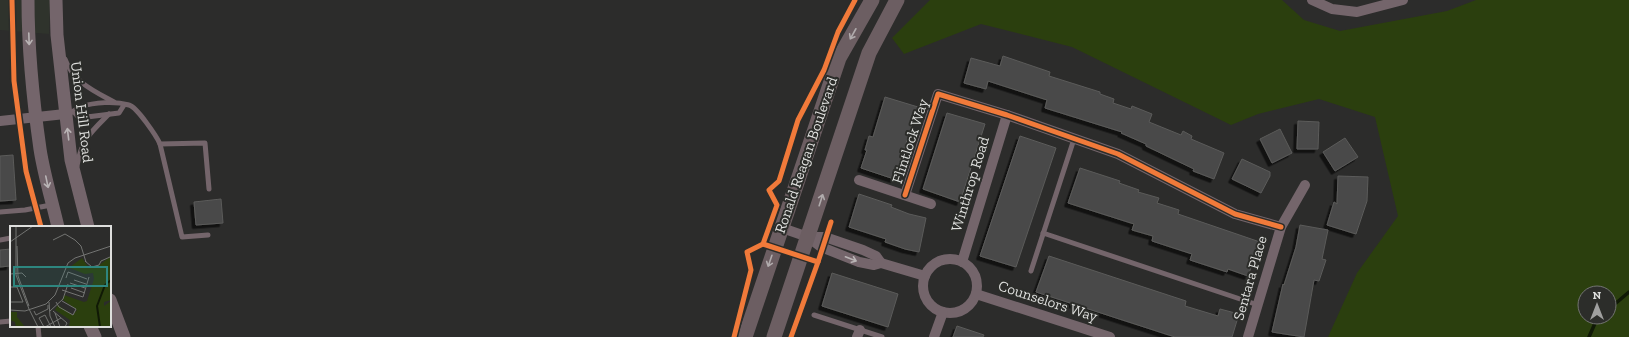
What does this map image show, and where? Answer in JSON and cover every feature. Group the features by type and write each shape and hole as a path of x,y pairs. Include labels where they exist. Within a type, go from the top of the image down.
{"main road":[{"name":"Ronald Reagan Boulevard","path":"745,337 839,58 872,0"},
{"name":"Ronald Reagan Boulevard","path":"774,337 869,53 897,0"}],"street":[{"path":"28,0 29,52 40,150 58,226"},
{"name":"Union Hill Road","path":"56,0 57,35 70,113 71,160 88,226"},
{"path":"1312,0 1332,9 1358,12 1404,0"},
{"name":"Flintlock Way","path":"905,195 938,94 1007,115"},
{"path":"0,121 70,113"},
{"path":"1007,115 1118,154 1235,214 1281,227"},
{"name":"Winthrop Road","path":"962,262 1007,115"},
{"path":"859,180 931,204"},
{"name":"Sentara Place","path":"1248,337 1281,227 1305,185"},
{"path":"782,228 808,237 825,237 876,256 881,263 925,276"},
{"path":"952,259 962,262 971,268 977,282 976,294 972,303 954,313 942,312 934,308 925,297 923,290 925,276 933,265 939,261 952,259"},
{"name":"Counselors Way","path":"976,294 1110,337"},
{"path":"111,303 124,337"},
{"path":"934,337 942,312"},
{"path":"90,327 95,337"}],"lane":[{"path":"57,35 67,66 74,76 84,85 114,102 124,105 131,105 156,135 160,144 182,237 208,235"},
{"path":"114,102 79,107 70,113 79,118 119,113 124,105"},
{"path":"75,177 79,153 86,137 109,114"},
{"path":"1031,271 1074,138"},
{"path":"160,144 205,143 210,189"},
{"path":"0,212 25,210 52,204"},
{"path":"1043,233 1258,305"},
{"path":"0,240 10,238"},
{"path":"814,314 859,334 882,337"},
{"path":"0,322 10,321"},
{"path":"38,327 39,337"}],"shaded area":[{"path":"0,0 50,0 49,34 0,30"}],"green space":[{"path":"930,0 1282,0 1304,20 1340,31 1447,11 1476,0 1629,0 1629,337 1328,337 1357,273 1398,216 1375,117 1319,99 1258,114 1231,125 1072,47 981,24 904,54 892,38"}],"building":[{"path":"1003,56 1050,72 1049,76 1100,92 1100,94 1114,99 1113,103 1131,109 1132,106 1152,114 1149,122 1181,135 1183,131 1192,136 1191,139 1224,153 1214,179 1193,171 1194,169 1146,146 1146,144 1121,133 1122,132 1045,108 1047,100 988,81 986,89 964,83 971,58 1000,66"},
{"path":"885,97 918,107 894,179 861,168 867,150 865,150 869,136 873,137"},
{"path":"947,113 985,124 960,202 923,189"},
{"path":"1298,121 1319,122 1318,149 1297,149"},
{"path":"1280,129 1292,153 1272,163 1260,139"},
{"path":"1020,136 1056,148 1016,267 980,256"},
{"path":"1345,138 1358,157 1335,171 1323,152"},
{"path":"13,155 16,200 0,201 0,156"},
{"path":"1242,159 1270,172 1270,176 1261,193 1232,179"},
{"path":"1080,168 1120,181 1119,183 1139,190 1138,192 1159,198 1157,203 1179,210 1178,214 1260,242 1248,276 1228,269 1227,272 1190,260 1192,254 1152,241 1153,236 1132,230 1134,224 1068,203"},
{"path":"1338,176 1368,177 1367,201 1356,234 1327,225 1334,202 1337,204"},
{"path":"859,194 892,205 891,207 909,214 926,218 919,252 885,242 886,239 849,227"},
{"path":"221,199 223,223 196,225 194,202"},
{"path":"1300,225 1328,230 1322,259 1326,260 1319,281 1314,280 1304,337 1272,332 1283,284 1284,285 1296,247"},
{"path":"10,249 10,266 0,267 0,250"},
{"path":"1049,256 1186,301 1185,306 1218,316 1220,309 1239,314 1232,337 1175,337 1036,292"},
{"path":"832,273 898,294 888,327 822,306"},
{"path":"957,326 984,335 983,337 953,337"}],"waterway":[{"path":"1617,302 1629,292"},
{"path":"1589,337 1594,325"}],"cycle path":[{"path":"12,0 14,81 26,171 41,226"},
{"path":"734,337 751,270 747,252 763,244 777,205 769,190 779,181 798,120 824,70 838,32 855,0"},
{"path":"905,195 938,94 1007,115 1118,154 1235,214 1281,227"},
{"path":"763,244 818,262 831,222"},
{"path":"791,337 818,262"}]}
